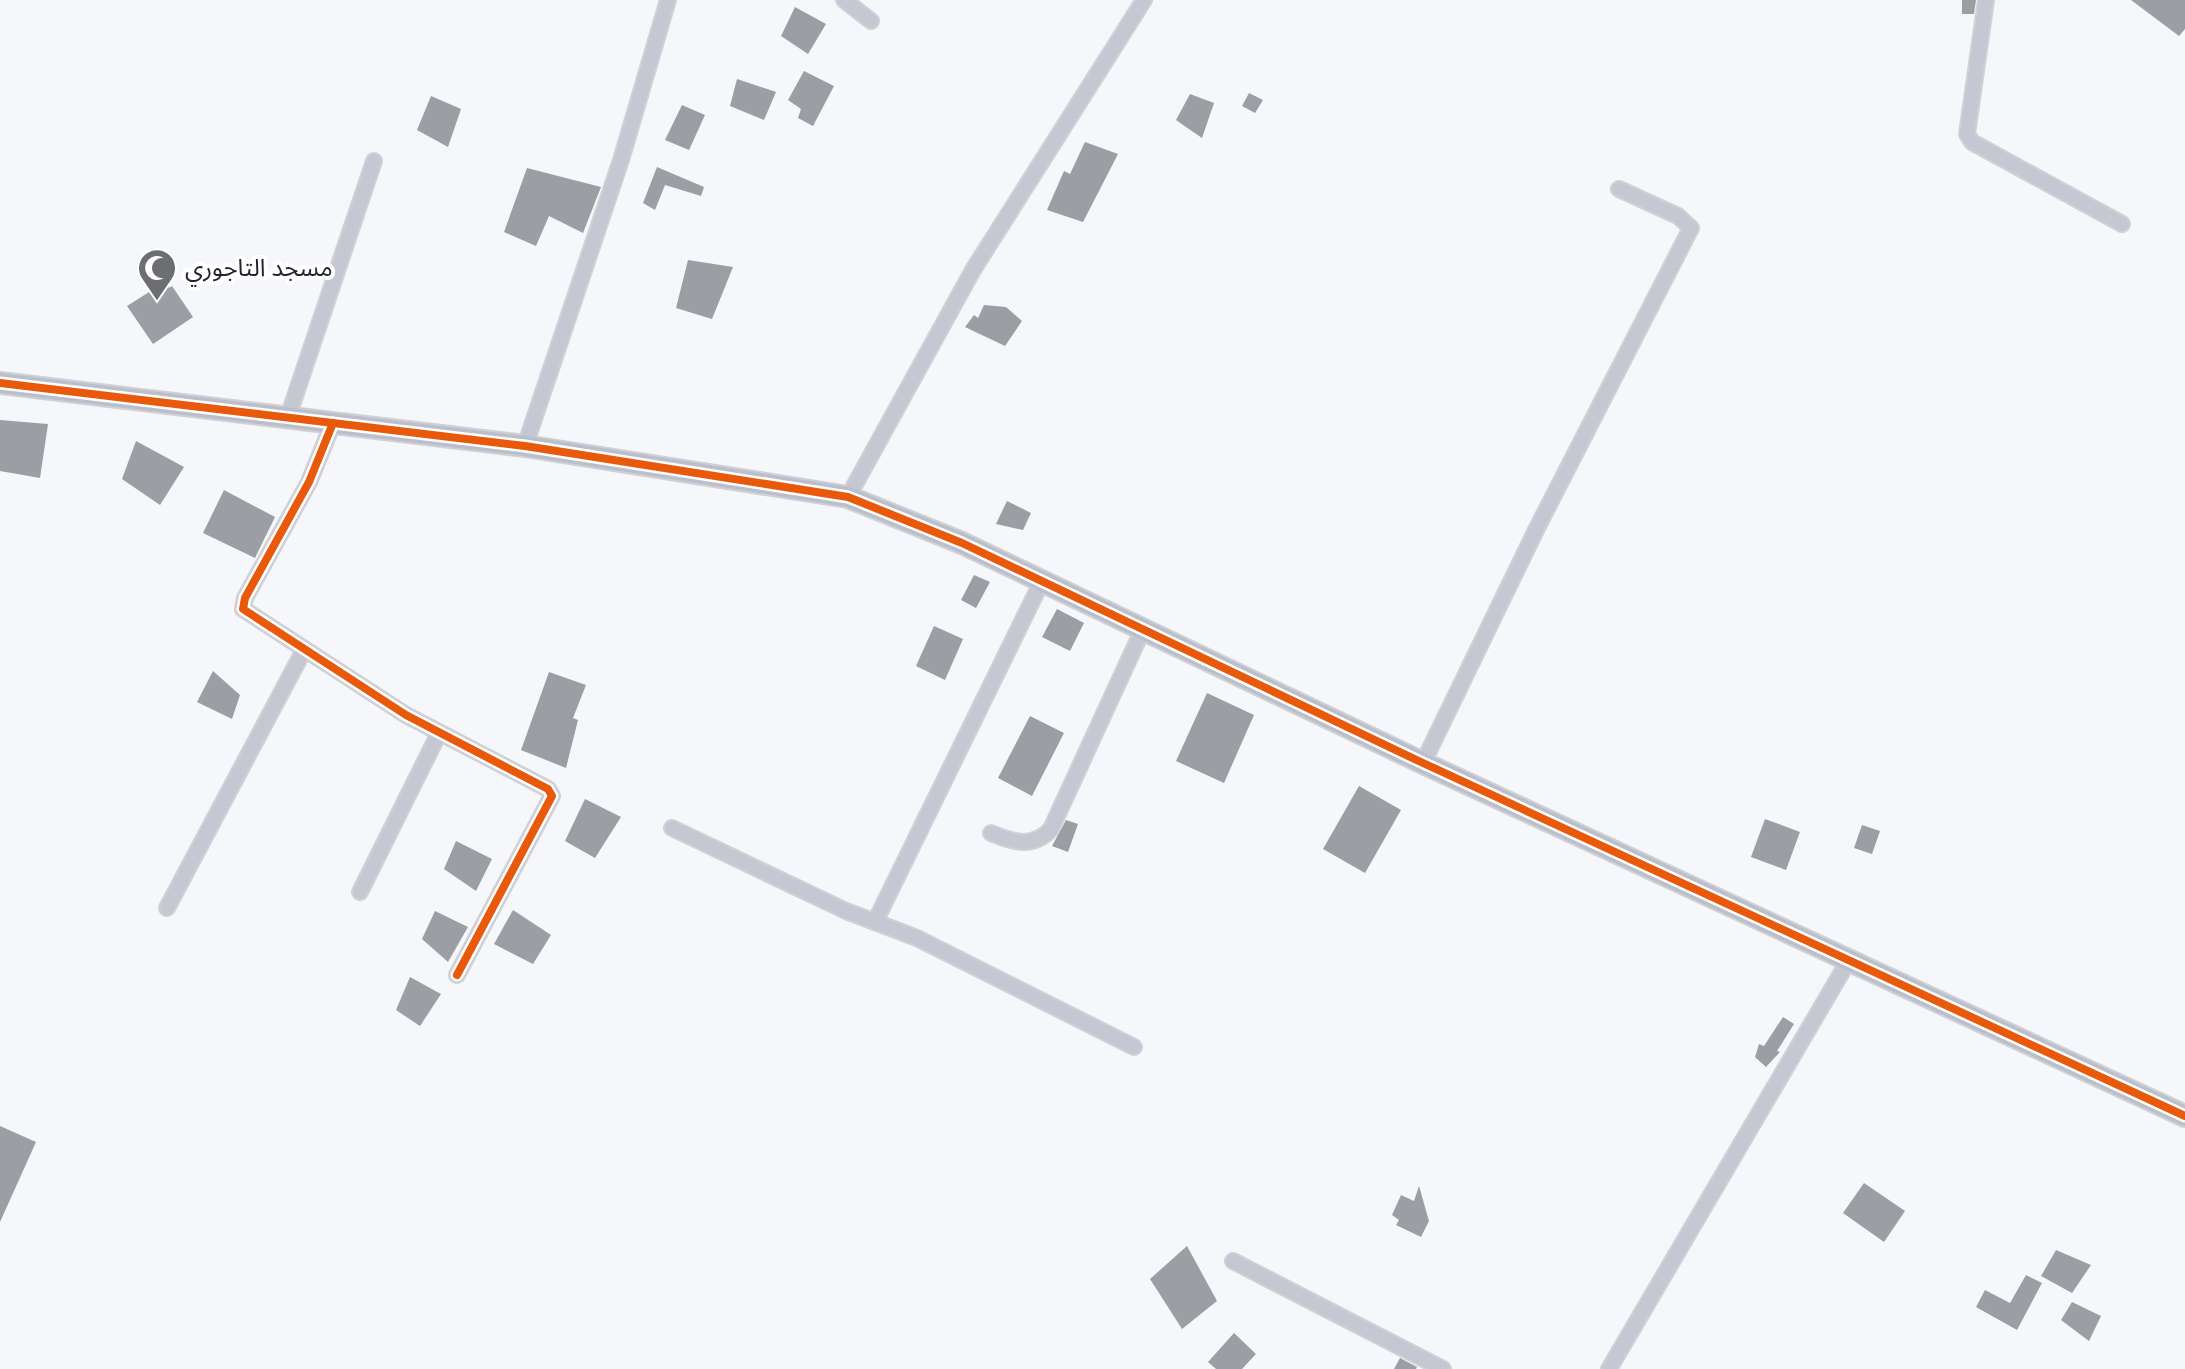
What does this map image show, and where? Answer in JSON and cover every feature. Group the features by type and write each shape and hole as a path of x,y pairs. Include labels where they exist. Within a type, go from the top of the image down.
{"street":[{"path":"525,446 621,160 668,0"},
{"path":"844,0 871,21"},
{"path":"848,497 973,270 1144,0"},
{"path":"1986,0 1967,134 1981,147 2122,224"},
{"path":"288,417 374,161"},
{"path":"1423,763 1537,528 1691,228 1678,216 1619,189"},
{"path":"0,383 525,446 848,497 949,537 1423,763 2185,1116"},
{"path":"333,423 309,482 243,603 249,615 439,733 539,784 552,796 457,975"},
{"path":"875,922 1042,581"},
{"path":"991,833 1013,843 1027,843 1043,838 1051,829 1143,629"},
{"path":"167,908 304,650"},
{"path":"360,892 439,733"},
{"path":"672,828 846,911 917,938 1134,1047"},
{"path":"1609,1369 1849,960"},
{"path":"1233,1261 1443,1369"}],"building":[{"path":"1962,0 1976,0 1974,14 1962,14"},
{"path":"2131,0 2185,0 2185,29 2179,36"},
{"path":"795,7 826,24 808,54 781,36"},
{"path":"804,71 834,86 813,126 798,118 801,109 788,100"},
{"path":"737,79 776,92 764,120 730,106"},
{"path":"1249,93 1263,100 1255,113 1242,106"},
{"path":"1190,94 1214,103 1202,138 1176,120"},
{"path":"431,96 461,109 448,147 417,130"},
{"path":"682,105 705,115 689,150 665,140"},
{"path":"1085,142 1118,154 1083,222 1047,210 1064,171 1070,174"},
{"path":"657,167 704,187 701,196 665,185 655,210 643,203"},
{"path":"527,168 601,187 583,233 549,216 536,246 504,232"},
{"path":"688,260 733,267 712,319 676,308"},
{"path":"165,282 169,288 172,286 193,317 153,344 127,306"},
{"path":"984,305 1006,307 1022,321 1005,346 965,327 974,315 978,318"},
{"path":"0,420 48,424 40,478 0,471"},
{"path":"136,441 184,467 160,505 122,479"},
{"path":"224,490 275,517 255,558 203,533"},
{"path":"1007,501 1031,513 1023,530 996,524"},
{"path":"974,575 990,582 976,608 961,600"},
{"path":"1057,609 1084,623 1070,651 1042,637"},
{"path":"934,626 963,639 945,680 916,666"},
{"path":"213,671 240,695 232,719 197,702"},
{"path":"549,672 586,685 573,718 578,720 566,768 521,750"},
{"path":"1207,693 1254,715 1224,783 1176,761"},
{"path":"1030,716 1064,733 1032,796 998,778"},
{"path":"1359,786 1401,810 1365,873 1323,849"},
{"path":"585,799 621,817 595,858 565,841"},
{"path":"1765,819 1800,832 1786,870 1751,857"},
{"path":"1066,820 1078,824 1068,852 1052,846"},
{"path":"1862,825 1880,831 1872,854 1854,848"},
{"path":"456,841 492,859 476,891 444,869"},
{"path":"513,910 551,935 533,964 494,944"},
{"path":"435,911 468,927 448,962 422,939"},
{"path":"410,977 441,994 420,1026 396,1010"},
{"path":"1783,1017 1794,1024 1777,1051 1780,1052 1766,1067 1755,1057 1759,1044 1764,1046"},
{"path":"0,1126 36,1142 0,1222"},
{"path":"1864,1183 1905,1211 1884,1242 1843,1213"},
{"path":"1419,1186 1429,1221 1421,1237 1396,1225 1399,1220 1392,1215 1401,1195 1414,1201"},
{"path":"1187,1246 1217,1301 1182,1329 1150,1279"},
{"path":"2056,1250 2091,1265 2072,1293 2041,1276"},
{"path":"2026,1275 2042,1283 2017,1330 1976,1307 1985,1290 2010,1303"},
{"path":"2072,1302 2101,1316 2089,1341 2061,1320"},
{"path":"1234,1333 1256,1354 1242,1369 1216,1369 1208,1362"},
{"path":"1400,1358 1417,1367 1416,1369 1394,1369"}],"cycle path":[{"path":"0,383 525,446 848,497 962,543 1423,763 2185,1116"},
{"path":"333,423 309,482 245,598 243,609 406,715 548,789 552,796 457,975"}],"place":[{"name":"مسجد التاجوري","path":"157,302"}]}
